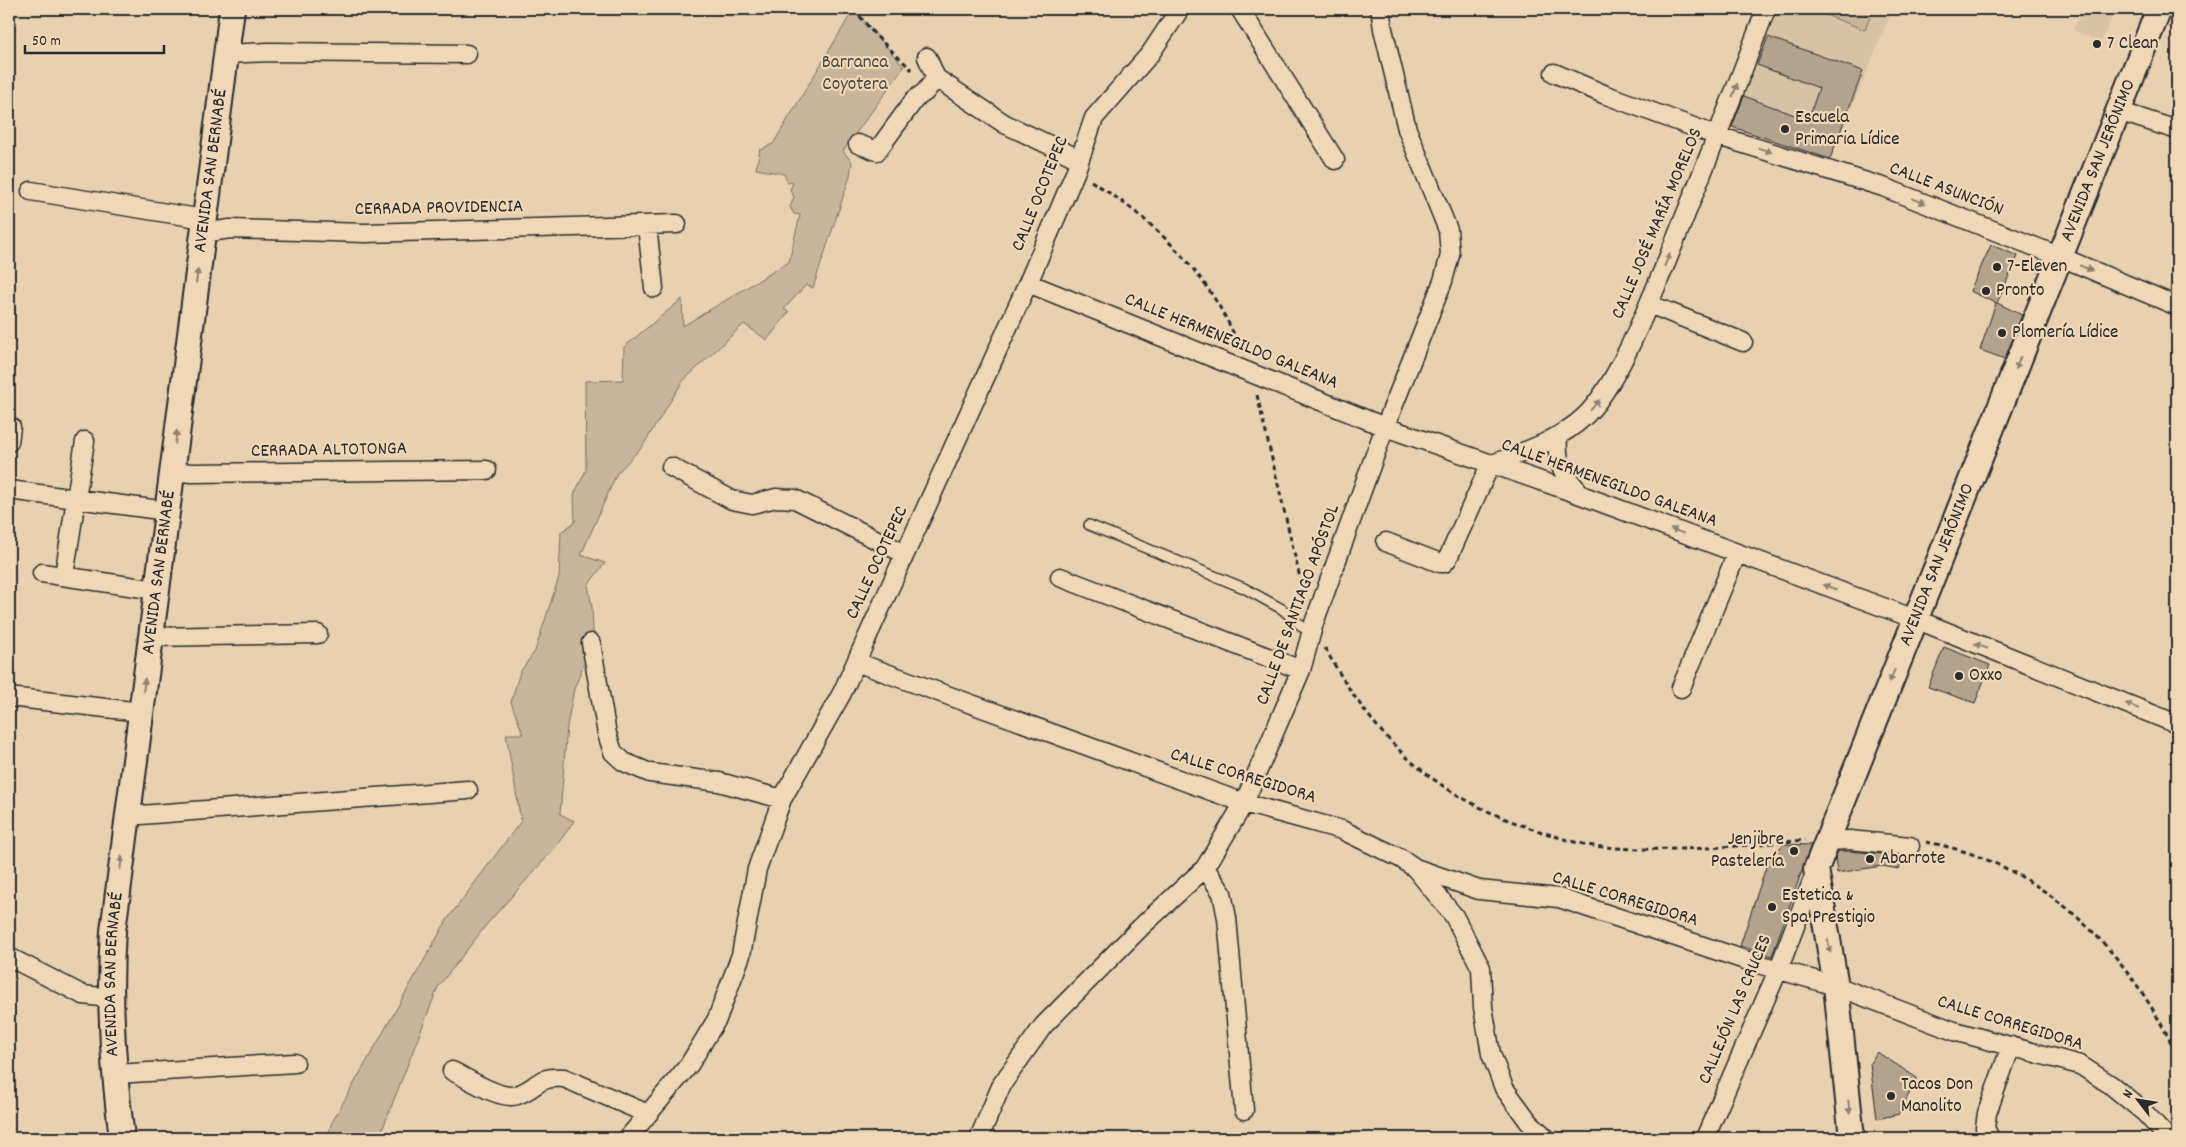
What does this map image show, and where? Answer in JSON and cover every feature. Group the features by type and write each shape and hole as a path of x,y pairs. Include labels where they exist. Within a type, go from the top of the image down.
{"main road":[{"name":"AVENIDA SAN BERNABÉ","path":"122,1138 110,998 113,931 232,9"},
{"name":"AVENIDA SAN JERÓNIMO","path":"1852,1138 1836,986 1816,870 1818,840 1916,619 2159,9"}],"street":[{"name":"CALLE OCOTEPEC","path":"628,1138 689,1065 717,1019 740,955 756,869 782,799 842,693 1028,283 1094,118 1150,54 1180,9"},
{"path":"1240,9 1335,160"},
{"name":"CALLE DE SANTIAGO APÓSTOL","path":"979,1138 1002,1084 1043,1026 1142,926 1205,868 1244,803 1301,670 1318,640 1385,427 1443,281 1450,255 1448,230 1407,129 1380,9"},
{"name":"CALLE JOSÉ MARÍA MORELOS","path":"1490,464 1541,445 1558,436 1583,418 1600,400 1649,304 1718,136 1766,9"},
{"path":"226,54 269,52 467,54"},
{"path":"927,57 936,78 1005,124 1079,159"},
{"name":"CALLE ASUNCIÓN","path":"1554,73 1606,95 1718,136 1883,188 2061,257 2177,306"},
{"path":"858,144 877,151 915,99 925,92 936,78"},
{"path":"2118,112 2177,130"},
{"name":"CERRADA PROVIDENCIA","path":"31,191 204,226 230,229 365,233 677,224"},
{"path":"648,226 654,288"},
{"name":"CALLE HERMENEGILDO GALEANA","path":"1028,283 1385,427 1581,495 1916,619 2177,724"},
{"path":"1649,304 1743,342"},
{"path":"1558,436 1556,456 1565,477 1581,495"},
{"path":"64,576 85,442"},
{"path":"1386,542 1440,563 1444,562 1448,558 1490,464"},
{"path":"671,467 732,500 752,504 776,498 795,499 905,554"},
{"name":"CERRADA ALTOTONGA","path":"172,471 191,474 487,470"},
{"path":"9,490 167,511"},
{"path":"1681,688 1737,553"},
{"path":"42,573 156,590"},
{"path":"1060,577 1301,670"},
{"path":"150,637 318,634"},
{"path":"591,643 607,734 613,752 624,762 650,773 719,782 782,799"},
{"name":"CALLE CORREGIDORA","path":"856,662 1244,803 1342,830 1402,859 1415,868 1479,890 1558,898 1751,962 1779,968 1836,986 1954,1032 2080,1065 2111,1085 2144,1112 2168,1138"},
{"path":"9,697 141,712"},
{"path":"127,816 468,790"},
{"path":"1818,840 1915,843"},
{"path":"1205,868 1222,893 1227,918 1244,1110"},
{"path":"1415,868 1454,916 1481,968 1483,1007 1491,1054 1504,1088 1529,1122 1546,1138"},
{"name":"CALLEJÓN LAS CRUCES","path":"1705,1138 1779,968 1816,870"},
{"path":"9,958 83,995 110,998"},
{"path":"1990,1138 1985,1128 1987,1113 2011,1046"},
{"path":"116,1074 295,1063"},
{"path":"452,1071 503,1096 516,1096 542,1079 552,1077 564,1078 648,1114"},
{"path":"2168,1138 2177,1134"}],"lane":[{"path":"1089,525 1244,588 1282,609 1318,640"}],"path":[{"path":"854,9 875,35 917,74"},
{"path":"1086,178 1129,206 1174,247 1212,297 1231,330 1242,355"},
{"path":"1256,392 1301,586 1307,603"},
{"path":"1318,640 1360,706 1381,733 1399,751 1423,772 1448,789 1492,813 1518,824 1578,843 1639,849 1717,847 1818,840"},
{"path":"1915,843 1974,854 1996,863 2038,887 2078,917 2117,958 2136,983 2169,1037 2177,1055"}],"shaded area":[{"path":"1774,9 1893,9 1829,162 1728,126"},
{"path":"2083,9 2116,9 2101,42 2073,30"}],"green space":[{"name":"Barranca Coyotera","path":"854,9 904,67 843,151 852,162 850,176 813,288 806,285 784,309 789,312 767,340 744,324 683,381 642,447 617,473 581,555 605,563 588,585 592,607 594,651 583,666 574,689 567,726 560,814 574,821 554,849 487,924 438,987 379,1138 328,1138 331,1124 447,920 521,821 506,734 523,734 511,702 520,672 535,651 559,577 561,532 575,522 574,495 586,470 585,381 623,380 624,347 682,299 683,326 789,262 800,215 794,214 790,207 794,197 790,190 793,182 788,183 784,174 756,169 760,149 763,150 765,147 773,144"},
{"path":"1810,9 1873,9 1865,30"}],"building":[{"path":"1768,37 1863,71 1830,159 1732,127 1744,96 1808,120 1819,88 1757,65"},
{"path":"1991,245 2018,256 1997,303 2022,315 2005,359 1980,350 1996,303 1970,291"},
{"name":"Oxxo","path":"1944,647 1990,665 1975,703 1928,687"},
{"name":"Estetica & Spa Prestigio","path":"1784,844 1811,845 1772,956 1740,946 1769,858"},
{"name":"Abarrote","path":"1838,851 1905,856 1899,869 1882,866 1837,873 1835,858"},
{"name":"Tacos Don Manolito","path":"1877,1052 1917,1078 1899,1114 1877,1119 1870,1063"}],"place":[{"name":"7 Clean","path":"2097,44"},
{"name":"Escuela Primaria Lídice","path":"1785,129"},
{"name":"7-Eleven","path":"1997,267"},
{"name":"Pronto","path":"1986,291"},
{"name":"Plomería Lídice","path":"2002,333"},
{"name":"Oxxo","path":"1959,676"},
{"name":"Jenjibre Pastelería","path":"1794,851"},
{"name":"Abarrote","path":"1870,859"},
{"name":"Estetica & Spa Prestigio","path":"1772,907"},
{"name":"Tacos Don Manolito","path":"1891,1096"}]}
